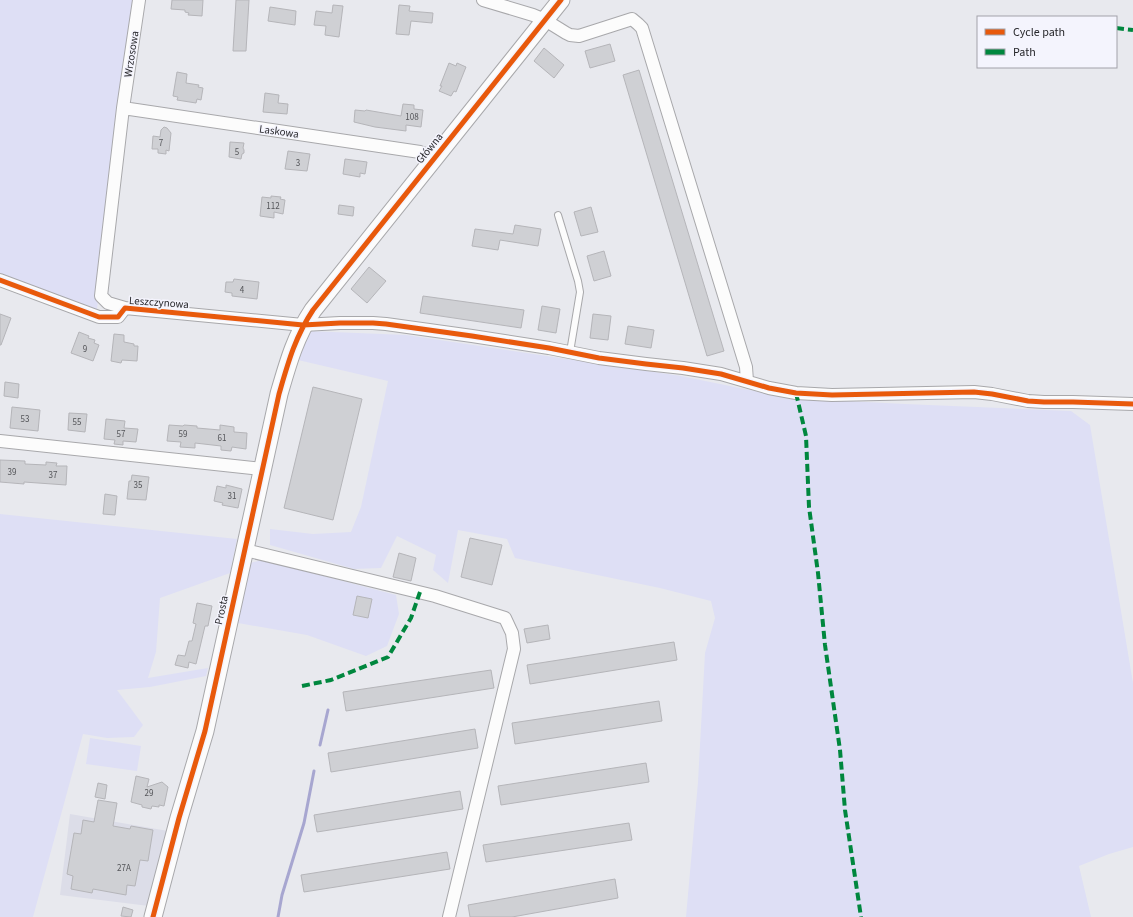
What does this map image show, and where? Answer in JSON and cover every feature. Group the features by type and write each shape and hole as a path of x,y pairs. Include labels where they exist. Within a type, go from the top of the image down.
{"street":[{"name":"Wrzosowa","path":"125,308 108,303 101,296 123,108 139,0"},
{"path":"483,0 533,15 545,20 570,35 579,36 632,20 642,28 746,367 748,381"},
{"name":"Główna","path":"313,310 562,0"},
{"name":"Laskowa","path":"123,108 420,152 434,158"},
{"name":"Leszczynowa","path":"0,280 99,317 118,317 125,308 303,325 340,322 373,323 472,336 599,358 721,374 783,390 813,394 974,392 1028,401 1133,404"},
{"name":"Prosta","path":"153,917 179,818 205,730 279,394 289,360 303,325 313,310"},
{"path":"0,441 262,469"},
{"path":"245,550 435,596 505,618 512,633 514,649 449,917"}],"lane":[{"path":"558,215 580,292 570,352"}],"shaded area":[{"path":"0,0 133,0 97,309 82,309 0,278"},
{"path":"308,331 406,335 681,376 788,398 1071,411 1090,425 1133,683 1133,847 1109,854 1079,866 1091,917 686,917 698,782 705,653 715,618 711,601 660,588 515,558 507,539 458,530 448,583 433,570 436,555 397,536 381,568 354,569 270,545 270,529 313,534 351,532 361,507 388,381 298,360"},
{"path":"0,514 237,539 230,573 160,598 156,652 148,678 208,668 206,676 150,687 117,690 143,725 134,737 107,738 83,734 33,917 0,917"},
{"path":"263,560 396,595 399,614 387,646 366,656 307,635 238,623 250,563"},
{"path":"90,738 141,746 137,771 86,764"},
{"path":"70,814 168,831 149,906 60,895"}],"building":[{"path":"172,0 203,0 202,16 188,15 189,13 185,12 185,10 171,9"},
{"path":"236,0 249,0 246,51 233,51"},
{"path":"333,5 343,6 339,37 325,35 326,26 314,25 316,11 332,13"},
{"path":"399,5 410,6 409,11 433,13 432,23 411,21 409,35 396,34"},
{"path":"270,7 296,11 295,25 268,21"},
{"path":"610,44 615,61 590,68 585,51"},
{"path":"544,48 564,65 554,78 534,61"},
{"path":"449,63 456,66 457,63 466,67 456,92 454,91 451,96 439,91"},
{"path":"639,70 724,351 707,356 623,75"},
{"path":"177,72 187,74 186,83 199,85 198,87 203,88 201,100 197,99 196,103 177,100 178,97 173,96"},
{"path":"265,93 279,95 278,103 288,104 287,114 263,112"},
{"path":"403,104 414,105 414,109 423,110 421,127 406,125 406,131 375,127 354,122 355,110 366,110 401,116"},
{"path":"164,127 171,133 169,151 166,150 166,154 158,153 158,149 152,149 153,136 160,137 161,130"},
{"path":"230,142 244,143 244,153 242,154 241,159 229,157"},
{"path":"288,151 310,154 307,171 285,169"},
{"path":"345,159 367,162 365,174 360,173 360,177 343,174"},
{"path":"271,196 281,197 280,199 285,200 283,214 274,212 274,218 260,216 262,197 271,198"},
{"path":"339,205 354,207 353,216 338,214"},
{"path":"591,207 598,232 581,236 574,212"},
{"path":"515,225 541,229 538,246 500,240 498,250 472,246 475,229 513,234"},
{"path":"604,251 611,276 594,281 587,256"},
{"path":"369,267 386,281 367,303 351,289"},
{"path":"234,279 259,282 257,299 232,296 232,293 225,292 226,282 233,282"},
{"path":"423,296 524,310 521,328 420,313"},
{"path":"542,306 560,309 556,333 538,330"},
{"path":"0,314 11,318 1,345 0,345"},
{"path":"593,314 611,316 608,340 590,338"},
{"path":"628,326 654,330 651,348 625,344"},
{"path":"79,332 89,336 88,338 95,340 94,343 99,345 93,361 71,353"},
{"path":"114,334 124,335 124,342 138,346 137,361 122,360 121,363 111,361"},
{"path":"5,382 19,384 18,398 4,396"},
{"path":"313,387 362,399 333,520 284,508"},
{"path":"12,407 40,410 38,431 10,428"},
{"path":"69,413 87,414 85,432 68,430"},
{"path":"106,419 125,421 124,428 138,429 136,442 123,441 123,445 114,444 115,440 104,439"},
{"path":"169,425 197,426 197,428 220,430 220,425 234,427 234,432 247,433 246,449 232,447 231,451 221,450 221,446 195,443 195,448 180,447 181,442 167,441"},
{"path":"0,460 25,461 25,464 46,465 46,462 57,463 56,466 67,466 66,485 0,482"},
{"path":"132,475 149,477 146,500 127,499 129,481 131,481"},
{"path":"226,485 242,489 238,508 222,505 223,503 214,501 217,486 226,488"},
{"path":"105,494 117,496 115,515 103,514"},
{"path":"470,538 502,545 492,585 461,577"},
{"path":"399,553 416,558 411,581 393,577"},
{"path":"357,596 372,599 368,618 353,615"},
{"path":"197,603 212,606 208,626 205,626 196,664 189,662 188,668 175,665 178,655 185,656 189,641 192,641 196,624 193,623"},
{"path":"548,625 550,639 527,643 524,629"},
{"path":"674,642 677,660 530,684 527,665"},
{"path":"491,670 494,688 346,711 343,692"},
{"path":"659,701 662,721 515,744 512,723"},
{"path":"475,729 478,748 331,772 328,753"},
{"path":"646,763 649,782 501,805 498,786"},
{"path":"136,776 149,779 147,787 162,782 168,787 164,806 152,806 151,809 131,802"},
{"path":"98,783 107,785 105,799 95,797"},
{"path":"460,791 463,809 317,832 314,815"},
{"path":"98,800 117,803 113,826 130,829 131,826 153,830 148,861 140,860 135,886 127,885 126,895 93,889 92,893 71,889 73,876 67,874 74,833 81,834 83,820 94,822"},
{"path":"629,823 632,840 486,862 483,845"},
{"path":"447,852 450,869 304,892 301,875"},
{"path":"615,879 618,898 512,917 470,917 468,905"},
{"path":"123,907 133,910 131,917 121,916"}],"waterway":[{"path":"320,745 328,710"},
{"path":"278,917 282,895 304,823 314,771"}],"marked path":[{"path":"1117,28 1133,30"},
{"path":"796,393 806,436 809,507 818,573 825,645 840,750 845,810 861,917"},
{"path":"302,686 331,680 388,657 411,618 420,592"}],"cycle path":[{"path":"153,917 179,818 205,731 279,394 289,361 301,330 313,310 561,0"},
{"path":"0,280 99,317 118,317 125,308 303,325 340,323 386,324 549,348 599,358 721,374 769,388 796,393 832,395 974,392 1028,401 1133,404"}]}
